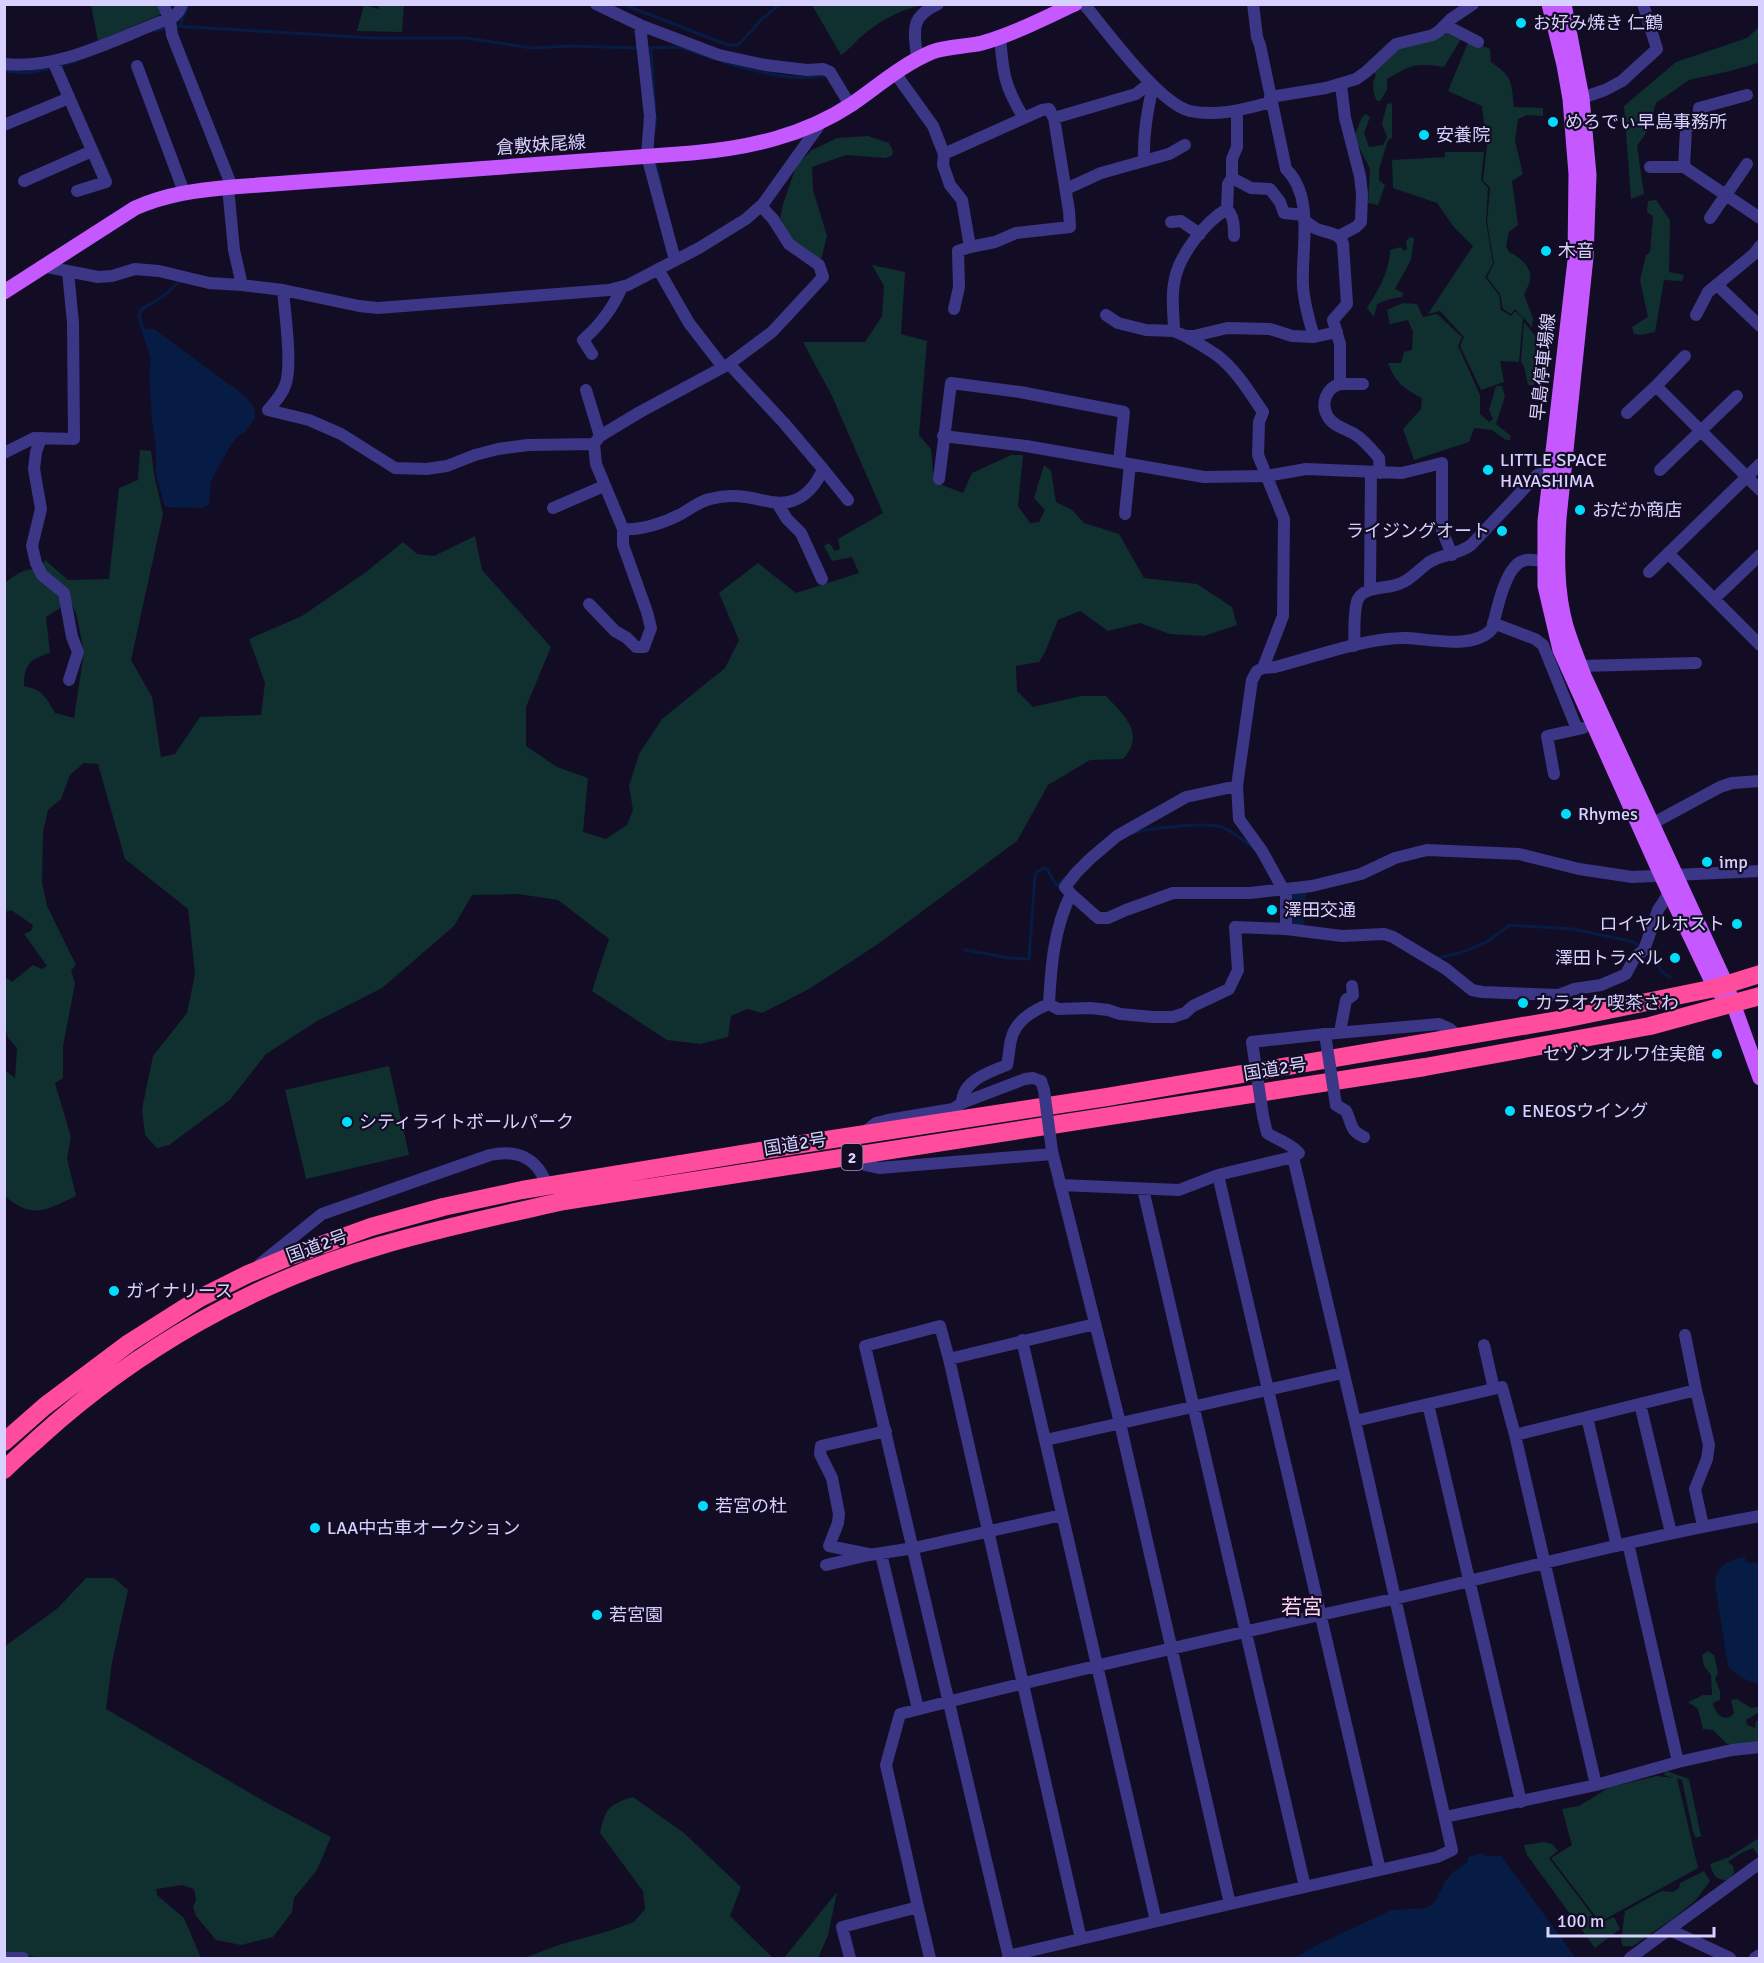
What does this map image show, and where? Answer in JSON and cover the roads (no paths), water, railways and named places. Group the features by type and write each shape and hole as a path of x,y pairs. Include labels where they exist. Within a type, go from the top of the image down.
{"highway":[{"name":"国道2号","path":"4,1442 45,1406 129,1343 200,1298 248,1274 371,1227 443,1207 547,1185 1107,1097 1564,1019 1721,986 1760,974"},
{"name":"国道2号","path":"4,1470 72,1408 156,1348 200,1322 263,1289 307,1271 387,1244 471,1221 564,1202 1425,1068 1650,1026 1760,996"},
{"path":"4,1429 45,1406"}],"main road":[{"name":"倉敷妹尾線","path":"4,292 135,208 156,199 184,192 750,146 785,136 823,120 850,105 917,59 934,51 981,43 1000,37 1075,4"},
{"name":"早島停車場線","path":"1549,4 1570,99 1576,174 1575,260 1558,469 1559,581 1566,626 1580,666 1647,827 1721,986"},
{"name":"早島停車場線","path":"1564,4 1582,98 1589,176 1588,221 1586,257 1558,469 1545,521 1545,586 1560,650 1593,725 1647,827"},
{"name":"早島停車場線","path":"1669,877 1670,893 1721,986"},
{"path":"1721,986 1732,1004 1760,1078"}],"street":[{"path":"162,4 230,187 234,250 242,285"},
{"path":"171,24 182,4"},
{"path":"596,4 640,25 719,55 765,65 807,70 823,69 830,72 850,105"},
{"path":"917,59 915,28 917,20 927,9 938,4"},
{"path":"1084,4 1151,84 1187,111 1199,112 1237,111 1270,100 1341,85 1366,72 1396,44 1432,35 1473,4"},
{"path":"1253,4 1257,38 1286,169 1294,177 1302,195 1303,287 1305,308 1314,337"},
{"path":"1582,98 1622,81 1657,49 1643,4"},
{"path":"4,64 55,65 67,58 160,22 171,24"},
{"path":"640,25 650,116 647,156 675,260"},
{"path":"1445,25 1478,42"},
{"path":"1000,37 1003,73 1011,97 1024,118"},
{"path":"55,65 106,182 77,191"},
{"path":"137,66 184,192"},
{"path":"895,73 933,126 944,154 943,165 950,185 962,200 970,247"},
{"path":"1054,118 1136,94 1151,84"},
{"path":"1144,161 1146,119 1151,84"},
{"path":"1339,236 1361,222 1362,194 1360,176 1345,118 1341,85"},
{"path":"1683,167 1686,129 1698,120 1699,108 1747,95"},
{"path":"4,125 69,98"},
{"path":"944,154 1042,110 1049,109 1054,118 1070,227 1016,233 995,242 958,251 959,287 954,309"},
{"path":"1234,236 1234,223 1227,209 1228,184 1232,178 1232,159 1237,147 1237,111"},
{"path":"42,266 98,277 145,269 209,283 284,290 378,308 590,293 622,287 675,260 746,219 761,206 823,120"},
{"path":"1066,189 1101,173 1169,154 1185,145"},
{"path":"24,181 92,151"},
{"path":"1710,218 1747,164"},
{"path":"1650,167 1683,167 1760,218"},
{"path":"1232,178 1251,188 1270,189 1280,202 1284,213 1304,218 1316,228 1342,239 1347,304 1333,320 1340,344 1340,384"},
{"path":"284,290 289,366 286,383 280,396 267,410 309,420 341,434 395,468 426,470 447,466 475,455 508,447 597,440 640,412 726,366 772,332 823,276 819,265 789,244 773,219 761,206"},
{"path":"1180,333 1174,284 1180,264 1200,234 1215,217 1227,209"},
{"path":"1171,222 1181,221 1200,234"},
{"path":"1696,315 1708,292 1754,254 1760,246"},
{"path":"658,269 689,323 726,366 784,423 848,500"},
{"path":"4,453 34,438 75,439 73,323 68,272"},
{"path":"1717,285 1760,326"},
{"path":"592,354 583,340 598,327 622,287"},
{"path":"1106,315 1118,323 1194,336 1227,328 1270,329 1292,336 1314,337 1337,332"},
{"path":"1180,333 1219,357 1245,385 1263,412 1259,422 1258,455 1284,519 1283,616 1263,668"},
{"path":"1627,413 1685,356"},
{"path":"939,479 951,383 1020,392 1124,412 1125,514"},
{"path":"1363,384 1332,386 1324,402 1329,419 1365,442 1379,458 1376,472 1371,590"},
{"path":"1656,386 1760,490"},
{"path":"586,390 597,440 596,464 623,528 623,545 651,628 644,647 636,647 615,631 588,604"},
{"path":"1660,470 1737,396"},
{"path":"943,436 1026,446 1218,478 1267,476 1306,469 1402,473 1442,463 1442,530 1452,555"},
{"path":"41,438 34,469 41,509 32,546 36,563 42,574 64,593 72,637 78,652 69,680"},
{"path":"1649,572 1760,464"},
{"path":"623,528 630,529 654,524 678,516 706,500 723,496 743,496 777,503 791,502 807,493 818,481 823,469"},
{"path":"1354,646 1358,600 1371,590 1402,583 1428,563 1462,552 1537,475 1558,469"},
{"path":"553,508 604,486"},
{"path":"777,503 787,519 801,532 822,579"},
{"path":"1668,553 1759,644"},
{"path":"1714,599 1760,555"},
{"path":"1286,929 1287,889 1239,819 1237,786 1252,680 1257,671 1386,639 1406,638 1448,642 1476,639 1486,635 1492,629 1512,568 1519,562 1527,560 1545,561"},
{"path":"1493,623 1535,639 1543,645 1577,729"},
{"path":"1580,666 1696,663"},
{"path":"1554,774 1547,736 1593,725"},
{"path":"1647,827 1720,787 1732,783 1760,781"},
{"path":"1237,786 1186,797 1117,836 1076,873 1065,887 1098,918 1108,918 1173,893 1250,893 1312,886 1361,874 1395,858 1427,850 1519,854 1580,869 1632,877 1760,871"},
{"path":"1049,1004 1058,1009 1090,1008 1154,1017 1173,1017 1185,1013 1193,1006 1229,989 1238,970 1235,927 1286,929 1350,936 1384,934 1393,937 1446,969 1472,990 1553,995 1574,989 1600,986 1626,974 1635,957 1644,949 1658,910 1670,893"},
{"path":"1049,1004 1051,962 1064,909 1071,894"},
{"path":"1340,1032 1346,1000 1353,995 1352,986"},
{"path":"962,1103 962,1095 970,1082 1007,1065 1011,1041 1018,1024 1027,1016 1049,1004"},
{"path":"1060,1185 1179,1190 1218,1175 1293,1157 1299,1153 1287,1142 1267,1133 1252,1042 1439,1024 1450,1029 1459,1037"},
{"path":"1325,1034 1336,1105 1346,1111 1351,1128 1355,1133 1364,1137"},
{"path":"863,1134 876,1124 942,1112 1025,1080 1033,1078 1041,1081 1052,1152 1120,1423 1230,1904"},
{"path":"248,1274 322,1214 490,1155 507,1151 524,1156 543,1175 547,1185"},
{"path":"850,1157 865,1165 879,1168 1052,1152"},
{"path":"1081,1939 940,1326 865,1346 950,1701 1008,1957 1437,1857 1452,1850 1293,1157"},
{"path":"1218,1175 1380,1870"},
{"path":"1143,1189 1305,1887"},
{"path":"949,1359 1095,1324"},
{"path":"1685,1335 1709,1445 1707,1458 1695,1489 1703,1526"},
{"path":"1022,1340 1156,1921"},
{"path":"1484,1345 1494,1389"},
{"path":"1046,1440 1342,1373"},
{"path":"1355,1421 1502,1387 1596,1785"},
{"path":"1515,1435 1696,1390"},
{"path":"1428,1404 1521,1802"},
{"path":"1640,1404 1671,1533"},
{"path":"1587,1417 1623,1544 1678,1762"},
{"path":"875,1554 829,1546 838,1523 838,1514 832,1478 820,1454 821,1446 886,1431"},
{"path":"826,1564 914,1548 1062,1515"},
{"path":"930,1959 886,1765 900,1714 1246,1630 1395,1598 1671,1533 1760,1516"},
{"path":"875,1554 918,1709"},
{"path":"1445,1817 1596,1785 1678,1762 1732,1750 1760,1747"},
{"path":"1630,1959 1760,1863"},
{"path":"850,1959 842,1927 918,1907"},
{"path":"1670,1930 1730,1959"},
{"path":"1755,1959 1760,1955"},
{"path":"4,1958 23,1959"}],"water":[{"path":"162,296 163,298 144,310 141,315 144,328 154,329 244,395 254,407 255,418 230,446 211,481 209,505 201,508 165,507 156,474 156,447 149,375 151,360 137,315 141,307"},
{"path":"1306,892 1304,928 1296,927 1290,921 1291,895"},
{"path":"1745,1557 1745,1562 1759,1563 1759,1684 1742,1678 1728,1666 1715,1584 1718,1573 1724,1565"},
{"path":"1483,1853 1485,1856 1501,1856 1576,1958 1294,1958 1392,1910 1426,1908 1435,1902 1452,1873 1468,1862 1468,1857"}],"waterway":[{"path":"180,25 189,4"},
{"path":"622,4 728,45 738,45 762,19 780,4"},
{"path":"175,26 374,38 466,38 531,48 571,46 638,48"},
{"path":"155,31 169,27"},
{"path":"645,48 679,47 714,59"},
{"path":"651,48 655,109"},
{"path":"59,66 76,61"},
{"path":"723,62 788,77 826,75"},
{"path":"4,71 25,73 53,68"},
{"path":"655,130 656,116"},
{"path":"656,164 661,187"},
{"path":"161,298 180,281"},
{"path":"1134,833 1180,826 1217,826 1228,830 1252,846"},
{"path":"965,950 1029,959 1035,876 1038,871 1046,868 1057,886 1066,877"},
{"path":"1438,958 1463,952 1488,941 1510,925 1573,929 1634,942 1642,948"},
{"path":"1648,951 1663,973 1670,977"}],"place":[{"name":"お好み焼き 仁鶴","path":"1521,23"},
{"name":"めろでぃ早島事務所","path":"1553,122"},
{"name":"安養院","path":"1424,135"},
{"name":"木音","path":"1546,251"},
{"name":"LITTLE SPACE HAYASHIMA","path":"1488,470"},
{"name":"おだか商店","path":"1580,510"},
{"name":"ライジングオート","path":"1502,531"},
{"name":"Rhymes","path":"1566,814"},
{"name":"imp","path":"1707,862"},
{"name":"澤田交通","path":"1272,910"},
{"name":"ロイヤルホスト","path":"1737,924"},
{"name":"澤田トラベル","path":"1675,958"},
{"name":"カラオケ喫茶さわ","path":"1523,1003"},
{"name":"セゾンオルワ住実館","path":"1717,1054"},
{"name":"ENEOSウイング","path":"1510,1111"},
{"name":"シティライトボールパーク","path":"347,1122"},
{"name":"ガイナリース","path":"114,1291"},
{"name":"若宮の杜","path":"703,1506"},
{"name":"LAA中古車オークション","path":"315,1528"},
{"name":"若宮園","path":"597,1615"}],"district":[{"name":"若宮","path":"1302,1607"}]}
